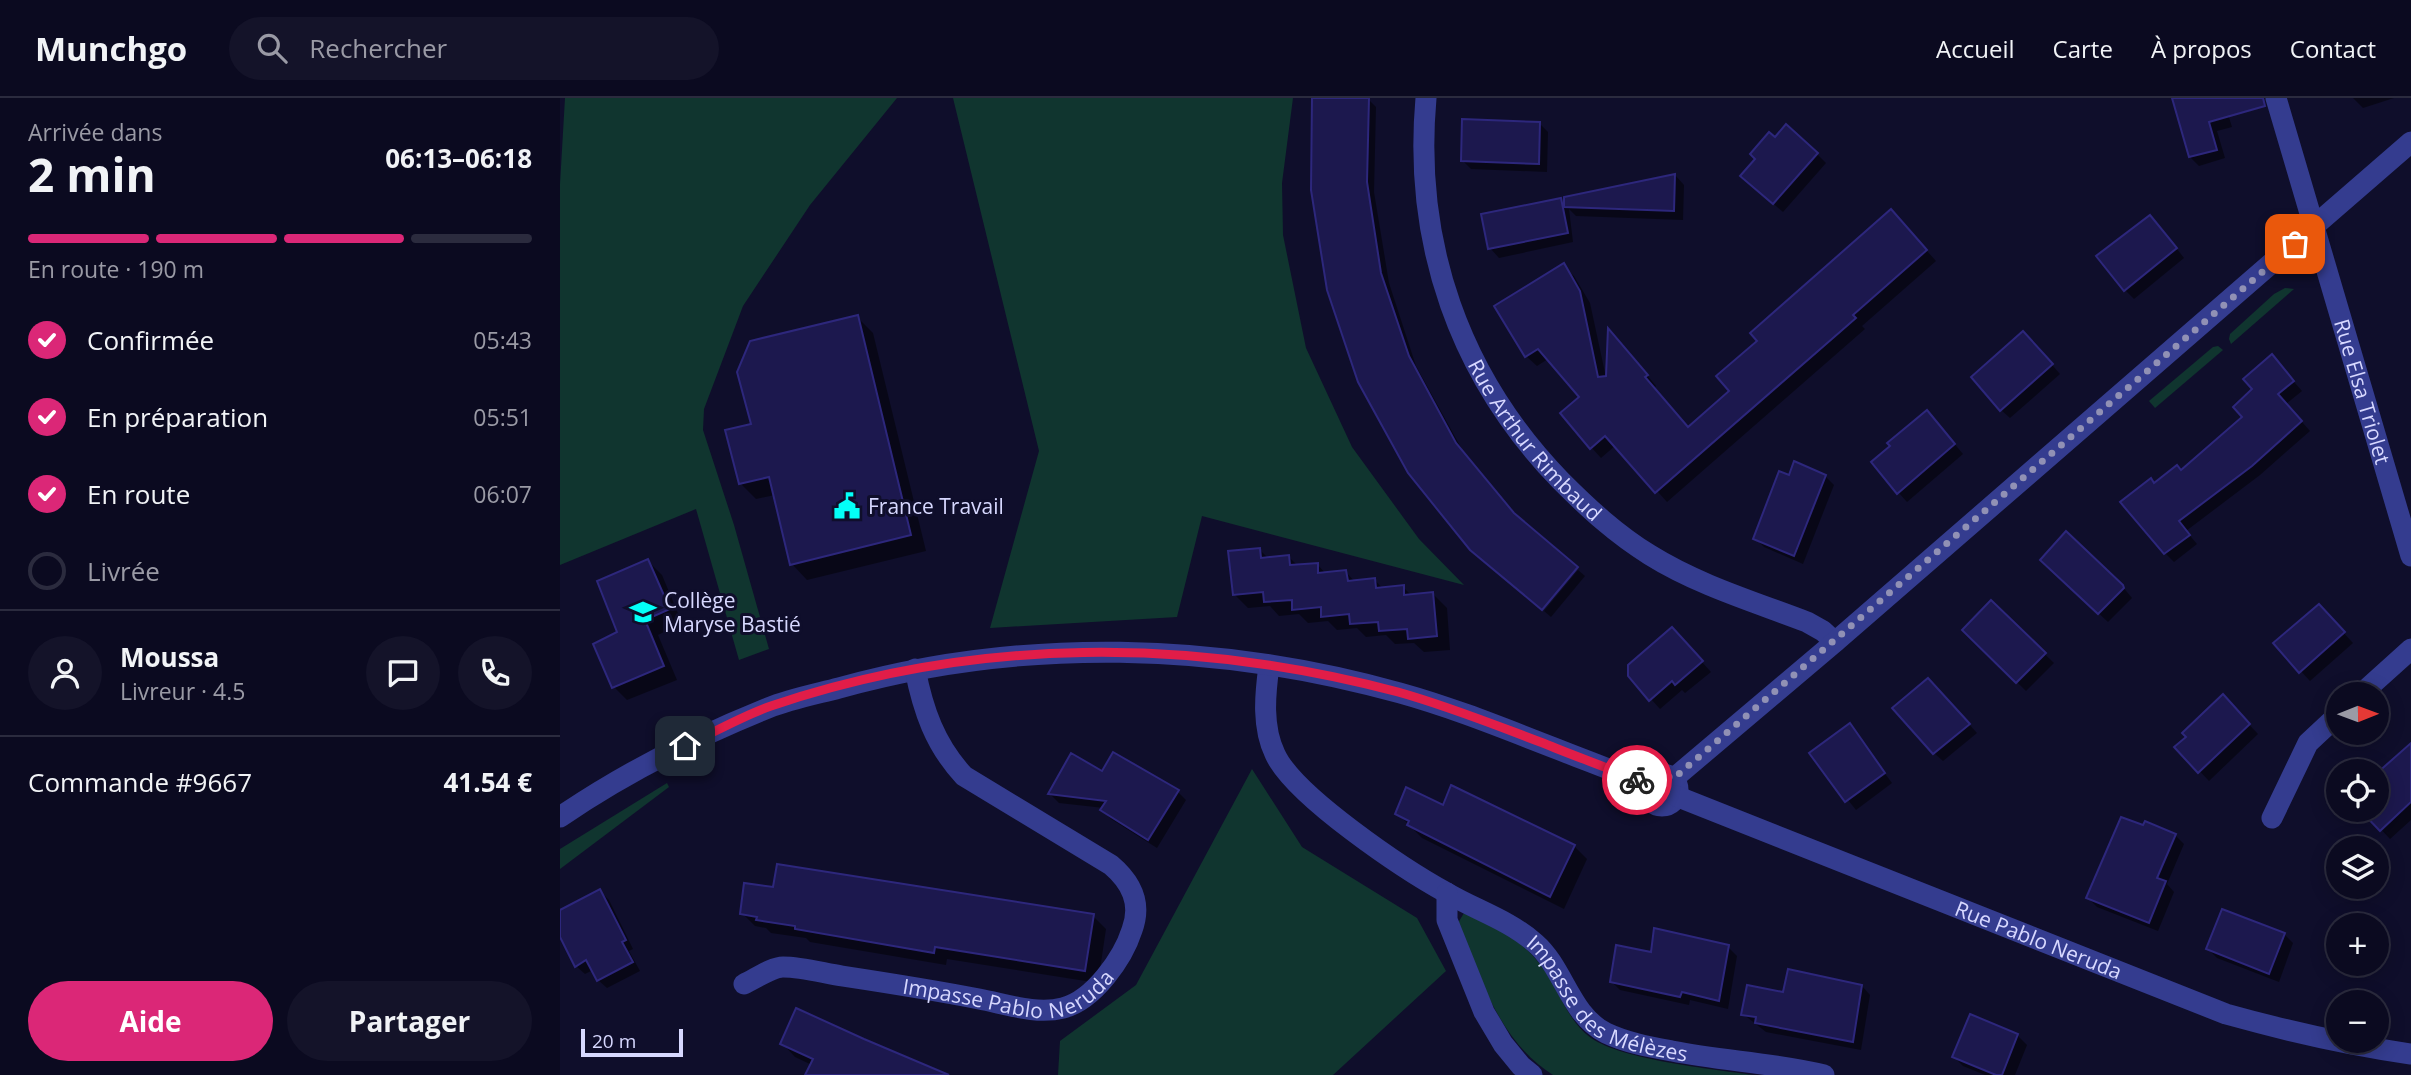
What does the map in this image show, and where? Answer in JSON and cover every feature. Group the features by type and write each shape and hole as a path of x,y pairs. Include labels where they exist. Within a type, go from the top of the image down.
{"street":[{"name":"Rue Arthur Rimbaud","path":"1426,98 1424,169 1432,242 1455,320 1473,361 1509,421 1584,505 1625,539 1686,574 1807,622 1835,642"},
{"name":"Rue Elsa Triolet","path":"2276,98 2411,556"},
{"path":"560,817 685,746 770,707 915,669 1004,657 1128,652 1205,657 1334,677 1439,705 1647,785 1658,775 1664,775 1675,788 1835,642 2411,142"},
{"path":"2374,682 2411,649"},
{"name":"Impasse des Mélèzes","path":"1269,666 1265,699 1268,735 1275,756 1298,785 1384,851 1447,893 1505,922 1535,943 1558,970 1576,1005 1591,1023 1605,1032 1649,1047 1824,1075"},
{"name":"Impasse Pablo Neruda","path":"744,984 781,967 913,986 1043,1011 1066,1007 1090,992 1110,972 1122,953 1134,925 1135,908 1134,891 1125,877 1111,865 964,776 937,739 924,711 915,669"},
{"path":"2272,818 2308,743 2326,726"},
{"name":"Rue Pablo Neruda","path":"1675,788 2226,1014 2317,1037 2411,1054"},
{"path":"1447,893 1447,920 1479,1001 1503,1044 1532,1075"}],"green space":[{"path":"565,98 897,98 810,205 743,306 704,409 703,430 734,525 769,649 739,660 696,509 560,565 560,184"},
{"path":"953,98 1293,98 1282,183 1283,235 1306,348 1352,447 1419,539 1464,585 1202,516 1177,617 990,628 1039,451"},
{"path":"2285,288 2294,289 2231,344 2230,334 2274,294"},
{"path":"2218,346 2223,350 2155,408 2149,401 2213,347"},
{"path":"1252,769 1302,847 1417,918 1446,971 1333,1075 1058,1075 1060,1041 1136,985"},
{"path":"667,783 669,787 560,869 560,849"},
{"path":"1464,913 1523,946 1546,972 1582,1031 1605,1046 1646,1058 1753,1075 1553,1075 1519,1045 1494,1007 1458,923"}],"building":[{"path":"1312,98 1369,98 1367,182 1381,273 1409,356 1456,443 1514,513 1578,567 1542,610 1470,550 1408,473 1358,382 1327,290 1311,190"},
{"path":"2172,98 2263,98 2265,106 2209,122 2217,150 2189,157"},
{"path":"1462,119 1540,122 1539,164 1461,161"},
{"path":"1786,124 1818,153 1773,204 1740,176 1755,159 1750,154 1769,132 1775,137"},
{"path":"1675,174 1674,211 1564,207 1564,197"},
{"path":"1561,198 1568,233 1488,249 1481,214"},
{"path":"1891,209 1927,250 1853,315 1856,318 1655,493 1605,436 1590,449 1560,413 1579,397 1538,349 1525,357 1494,306 1564,263 1580,291 1598,377 1606,376 1608,328 1688,427 1729,391 1716,376 1757,341 1750,333"},
{"path":"2150,215 2177,248 2124,291 2096,256"},
{"path":"858,315 911,535 790,565 769,477 739,484 725,430 751,424 737,372 750,341"},
{"path":"2023,331 2053,364 2000,411 1971,377"},
{"path":"2272,354 2294,381 2278,394 2302,421 2252,466 2179,521 2190,535 2164,554 2120,502 2151,478 2154,483 2177,465 2181,470 2242,417 2233,407 2252,389 2243,379"},
{"path":"1927,410 1955,444 1897,494 1871,462 1890,446 1887,443"},
{"path":"1794,461 1826,475 1794,556 1753,539 1779,471 1789,475"},
{"path":"2066,531 2123,585 2124,588 2098,614 2040,560"},
{"path":"1260,548 1261,558 1289,555 1290,565 1318,563 1318,573 1346,570 1348,581 1375,578 1376,588 1404,585 1404,595 1433,592 1437,636 1408,639 1407,629 1379,631 1378,622 1350,624 1349,614 1321,617 1321,607 1292,610 1292,600 1264,602 1263,592 1233,595 1228,551"},
{"path":"648,559 670,609 645,620 664,666 612,688 593,644 617,632 597,581"},
{"path":"1991,600 2046,653 2016,683 1962,630"},
{"path":"2319,604 2345,632 2299,673 2273,643"},
{"path":"1672,627 1703,661 1675,685 1672,681 1649,701 1628,676 1628,665"},
{"path":"1928,678 1970,724 1933,754 1892,708"},
{"path":"2223,694 2250,724 2198,773 2174,747 2186,737 2182,733"},
{"path":"1850,723 1885,773 1845,802 1809,753"},
{"path":"2411,743 2411,802 2380,831 2371,822 2389,822 2389,762"},
{"path":"1113,752 1179,790 1148,840 1100,810 1106,801 1048,794 1071,753 1102,771"},
{"path":"1451,785 1575,845 1550,897 1407,825 1409,821 1395,814 1406,787 1443,805"},
{"path":"2121,817 2143,825 2145,821 2176,834 2157,878 2166,881 2149,923 2086,898"},
{"path":"777,864 1094,914 1085,971 935,947 934,953 795,929 795,926 756,920 757,917 740,914 744,883 773,887"},
{"path":"600,889 626,940 622,942 633,962 597,981 586,960 575,967 560,937 560,910"},
{"path":"2222,909 2285,933 2269,974 2206,949"},
{"path":"1654,928 1729,945 1719,1001 1682,992 1680,997 1610,982 1616,945 1651,952"},
{"path":"1788,969 1862,985 1853,1042 1755,1023 1756,1017 1741,1015 1747,985 1783,992"},
{"path":"796,1008 949,1075 805,1075 813,1059 780,1044"},
{"path":"1970,1014 2018,1034 2002,1075 1952,1057"}],"way so far":[{"path":"1637,780 1647,785 1658,775 1673,779 2295,244"}],"place":[{"name":"France Travail","path":"847,506"},
{"name":"Collège Maryse Bastié","path":"643,612"}],"route":[{"path":"685,746 770,707 915,669 1004,657 1073,652 1141,652 1269,666 1398,692 1475,716 1637,780"}]}
